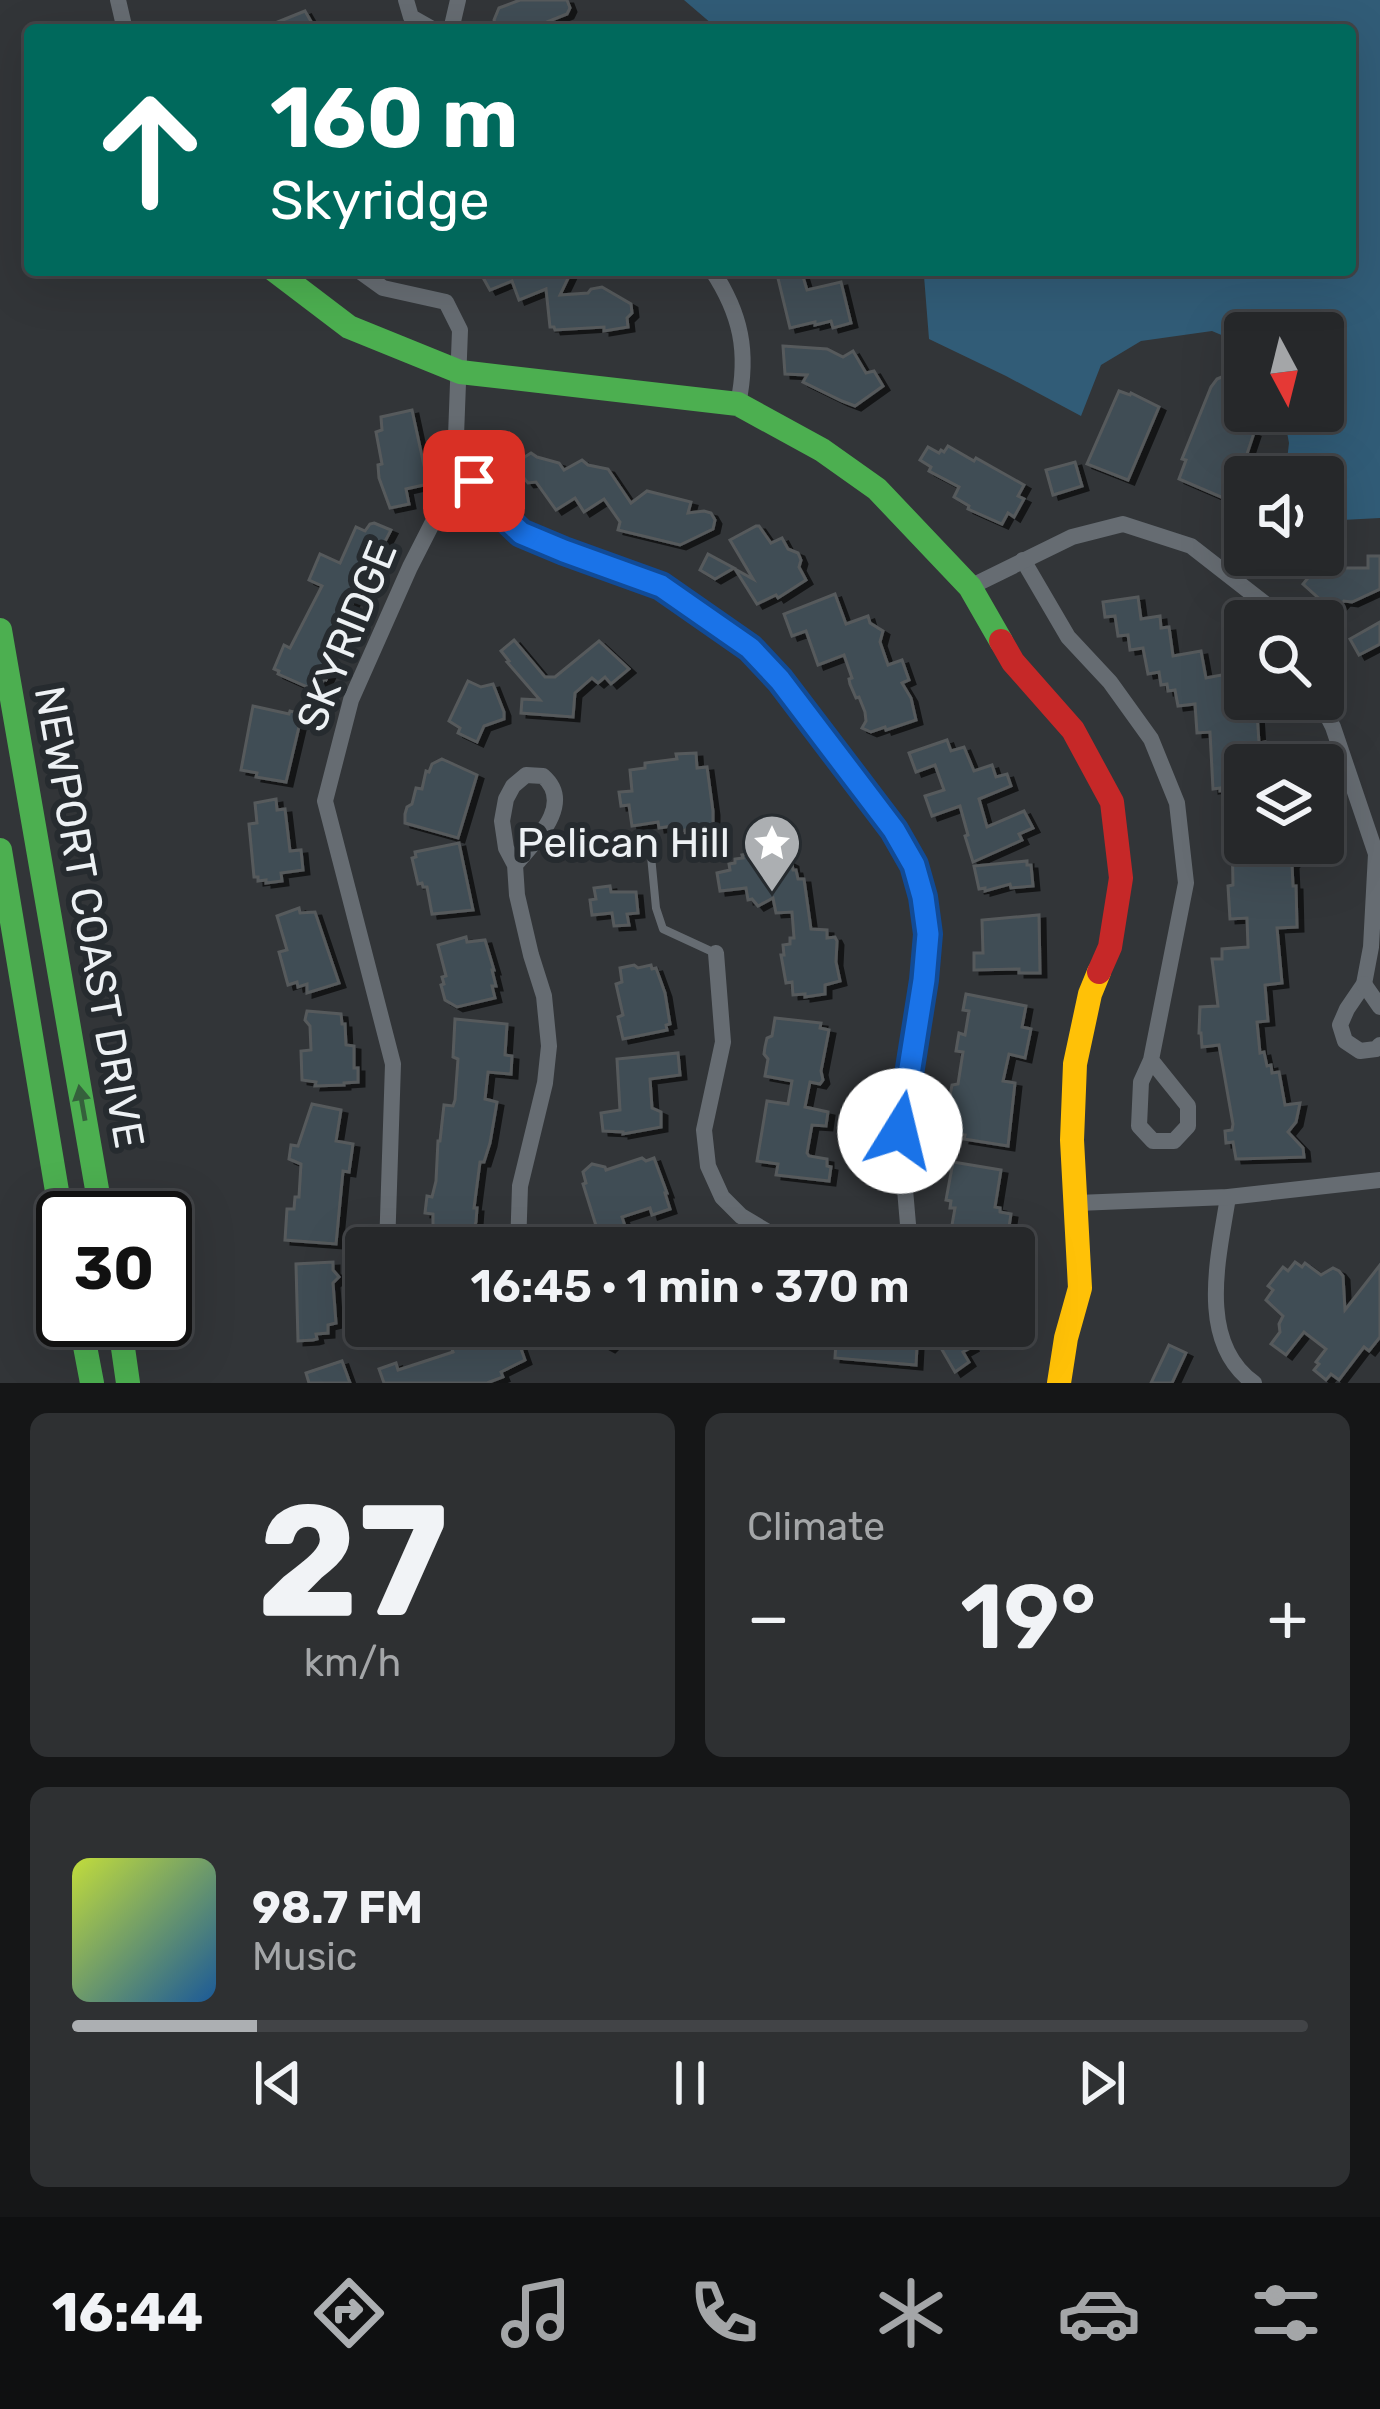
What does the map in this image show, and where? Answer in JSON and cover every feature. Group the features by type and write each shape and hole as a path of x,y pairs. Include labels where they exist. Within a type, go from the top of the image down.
{"street":[{"path":"406,0 411,17 423,24"},
{"path":"282,276 349,327 460,372 738,404 822,450 877,489 970,586 1012,662 1073,730 1112,802 1121,878 1110,946 1090,994 1075,1064 1072,1141 1080,1288 1059,1383"},
{"path":"366,276 383,288 446,302 460,330 456,436 474,481 495,508 521,533 661,586 750,648 855,776 914,865 928,934 900,1131 907,1227"},
{"path":"716,276 739,325 744,374 738,404"},
{"name":"SKYRIDGE","path":"388,1227 393,1064 325,801 351,700 410,567 437,514 474,481"},
{"path":"970,586 1072,537 1124,524 1190,546 1260,600"},
{"path":"1023,560 1068,638 1110,682 1151,739 1177,803 1186,883 1151,1060 1141,1082 1139,1126 1154,1141 1174,1141 1189,1126 1188,1106 1151,1060"},
{"name":"NEWPORT COAST DRIVE","path":"0,630 97,1191"},
{"path":"1330,720 1376,854 1364,984 1340,1025 1345,1041 1360,1051 1380,1045"},
{"path":"515,865 553,816 553,784 543,776 526,776 513,786 502,821 544,996 549,1046 520,1186 519,1227"},
{"name":"NEWPORT COAST DRIVE","path":"0,850 57,1191"},
{"path":"716,953 723,1042 704,1130 707,1166 722,1197 760,1227"},
{"path":"1364,984 1380,1007"},
{"path":"1077,1203 1228,1197 1380,1180"},
{"path":"1228,1197 1216,1279 1216,1317 1228,1350 1254,1383"},
{"path":"85,1347 92,1383"},
{"path":"123,1347 128,1383"}],"lane":[{"path":"651,856 656,908 663,928 716,953"}],"shaded area":[{"path":"684,0 1380,0 1380,518 1344,520 1344,456 1287,456 1287,432 1344,432 1344,312 1224,312 1224,336 1212,331 1141,341 1101,365 1081,416 929,339 924,276 1356,276 1356,24 712,24"}],"building":[{"path":"520,0 567,0 570,8 567,14 542,24 496,24 499,8"},
{"path":"305,11 313,24 273,24"},
{"path":"482,276 569,276 560,295 602,287 631,304 632,313 628,327 555,330 550,327 546,289 519,300 512,281 490,290"},
{"path":"777,276 803,276 807,290 841,282 851,323 833,328 831,321 815,322 790,328"},
{"path":"783,346 827,349 843,357 853,351 866,373 874,371 883,386 855,406 842,401 803,382 807,375 785,374"},
{"path":"1224,376 1224,432 1254,433 1247,454 1251,456 1224,456 1224,498 1179,479 1186,460 1182,459 1217,379"},
{"path":"1119,391 1159,407 1128,480 1087,464"},
{"path":"412,410 428,484 406,489 409,504 390,508 379,478 378,465 382,464 376,432 382,430 381,417"},
{"path":"948,446 1024,485 1018,496 1024,499 1014,517 1008,513 1002,524 968,509 954,497 959,487 929,471 931,467 920,460 928,447 939,453"},
{"path":"531,453 559,463 564,470 582,460 608,469 631,503 647,491 691,502 688,513 711,513 713,529 680,545 618,530 620,522 604,499 584,512 575,498 556,510 536,482 528,483 518,471 515,463"},
{"path":"1075,462 1082,486 1053,495 1046,470"},
{"path":"374,523 391,530 371,568 377,571 369,589 361,584 346,617 353,622 345,638 330,633 320,656 333,665 326,680 312,689 278,674 274,669 284,645 290,648 322,586 309,580 320,554 340,563 356,527 365,531"},
{"path":"756,526 771,543 782,538 788,549 798,553 806,580 778,598 757,604 735,569 753,579 730,540"},
{"path":"708,554 734,568 715,579 700,570"},
{"path":"1368,556 1380,556 1380,589 1352,602 1321,600 1303,584 1310,576 1344,576 1344,568 1368,568"},
{"path":"835,594 846,624 868,616 883,631 880,642 888,665 902,660 909,680 902,683 916,720 886,730 862,728 865,712 850,684 844,655 818,665 806,631 792,636 784,614"},
{"path":"1138,597 1141,619 1160,616 1161,628 1169,627 1173,656 1201,651 1206,678 1224,675 1224,720 1258,720 1259,743 1265,744 1224,744 1224,791 1213,789 1210,732 1197,733 1195,704 1178,706 1175,690 1161,685 1159,672 1148,674 1143,648 1130,650 1128,635 1118,636 1115,616 1105,617 1103,602"},
{"path":"1380,622 1380,644 1359,655 1350,639"},
{"path":"514,640 545,677 555,677 599,641 629,669 611,684 605,677 598,683 592,678 575,693 573,717 521,713 522,699 540,700 501,651"},
{"path":"468,681 481,687 493,684 504,712 504,719 484,726 477,742 458,733 460,728 449,721"},
{"path":"253,706 302,714 286,782 241,770"},
{"path":"947,740 951,751 964,747 974,771 992,765 996,777 1007,774 1011,786 979,799 987,827 1024,811 1033,828 1019,834 1022,840 973,862 960,806 932,816 925,796 944,790 935,765 916,772 909,753"},
{"path":"696,753 697,768 707,767 713,827 704,828 705,836 686,838 679,825 632,826 629,805 621,806 619,792 632,791 630,770 677,759 676,754"},
{"path":"442,759 477,775 458,838 405,823 416,788 422,789 426,771"},
{"path":"276,799 277,810 285,809 290,851 301,850 303,870 281,873 282,881 266,883 254,877 249,824 257,823 255,803"},
{"path":"459,843 473,910 432,914 427,887 418,884 412,858 415,852"},
{"path":"764,844 770,858 792,863 798,879 804,879 811,929 827,930 827,938 837,941 840,981 825,985 825,994 793,995 792,982 786,983 781,955 783,945 794,938 792,912 776,913 773,898 758,906 748,900 746,888 720,891 717,873 730,870 729,864 743,858 752,846"},
{"path":"1027,861 1033,886 979,889 974,866"},
{"path":"1233,864 1292,864 1297,927 1277,928 1282,983 1265,985 1268,1021 1257,1022 1260,1053 1264,1052 1272,1073 1279,1072 1285,1105 1300,1103 1288,1132 1303,1148 1304,1157 1236,1159 1233,1142 1226,1143 1225,1131 1232,1130 1233,1124 1219,1045 1202,1047 1199,1033 1200,1007 1218,1006 1212,959 1222,959 1222,949 1248,947 1247,918 1230,919 1228,886 1233,885"},
{"path":"610,886 611,892 636,892 638,913 627,914 629,925 614,926 612,913 592,915 594,888"},
{"path":"299,908 300,913 315,912 339,983 307,993 307,984 288,985 279,952 287,950 277,916"},
{"path":"1039,915 1040,973 974,970 974,953 983,953 982,920"},
{"path":"466,937 467,942 485,940 494,970 495,998 457,1007 445,1000 441,985 446,976 438,945"},
{"path":"620,968 656,968 670,1024 667,1030 623,1039 616,984 622,982"},
{"path":"966,994 1026,1006 1022,1027 1031,1029 1025,1058 1009,1054 1003,1081 1015,1083 1008,1146 964,1139 965,1135 950,1129 953,1108 948,1106 952,1085 958,1084 963,1052 956,1051 959,1033 965,1035 969,1011 963,1010"},
{"path":"307,1011 341,1014 346,1045 354,1046 358,1082 315,1086 316,1082 302,1080 301,1051 311,1050"},
{"path":"775,1018 821,1023 820,1028 829,1030 823,1080 810,1082 805,1107 828,1112 826,1126 812,1125 807,1153 827,1159 829,1181 776,1175 778,1164 757,1161 767,1101 788,1104 792,1081 765,1076 765,1047"},
{"path":"455,1019 507,1024 505,1055 512,1056 511,1074 488,1072 485,1099 497,1102 490,1143 480,1162 474,1227 433,1227 433,1214 425,1213 427,1196 432,1197 436,1181 444,1105 453,1106 455,1100 458,1059 453,1057"},
{"path":"678,1053 680,1075 650,1079 652,1108 661,1112 661,1127 623,1134 603,1131 601,1113 620,1110 617,1059"},
{"path":"312,1104 341,1110 336,1141 353,1144 349,1172 343,1171 336,1244 285,1240 287,1209 294,1209 295,1197 299,1197 301,1164 289,1159 291,1145 298,1146"},
{"path":"654,1158 670,1209 652,1215 650,1208 622,1217 625,1226 596,1227 583,1172 592,1164 606,1170"},
{"path":"953,1162 1001,1170 995,1207 1011,1214 1009,1227 952,1225 955,1208 946,1200"},
{"path":"333,1262 339,1277 333,1283 336,1323 328,1325 328,1333 316,1334 317,1339 298,1341 296,1264"},
{"path":"1295,1262 1321,1275 1333,1268 1339,1271 1345,1310 1380,1265 1380,1337 1369,1351 1364,1347 1339,1380 1331,1374 1326,1380 1314,1370 1326,1349 1304,1332 1286,1355 1271,1344 1283,1316 1266,1300 1273,1290 1268,1286 1283,1267 1288,1271"},
{"path":"1169,1345 1186,1353 1172,1383 1151,1383"},
{"path":"451,1347 520,1347 525,1360 487,1383 384,1383 379,1369 396,1363 398,1370 453,1352"},
{"path":"836,1347 917,1347 916,1365 835,1358"},
{"path":"972,1347 963,1352 969,1362 955,1372 944,1348"},
{"path":"342,1361 350,1383 309,1383 306,1373"}],"traffic: fast":[{"path":"282,276 349,327 460,372 738,404 822,450 877,489 970,587 1001,641"},
{"path":"0,630 97,1191"},
{"path":"0,850 57,1191"},
{"path":"85,1347 92,1383"},
{"path":"123,1347 128,1383"}],"traffic: slow":[{"path":"1059,1383 1080,1288 1072,1140 1075,1064 1099,972"}],"traffic: jam":[{"path":"1001,641 1013,662 1073,730 1112,802 1121,878 1110,947 1099,972"}],"place":[{"name":"Pelican Hill","path":"772,894"}],"route":[{"path":"474,481 521,533 661,586 750,648 780,680 894,830 914,865 928,934 900,1131"}]}
